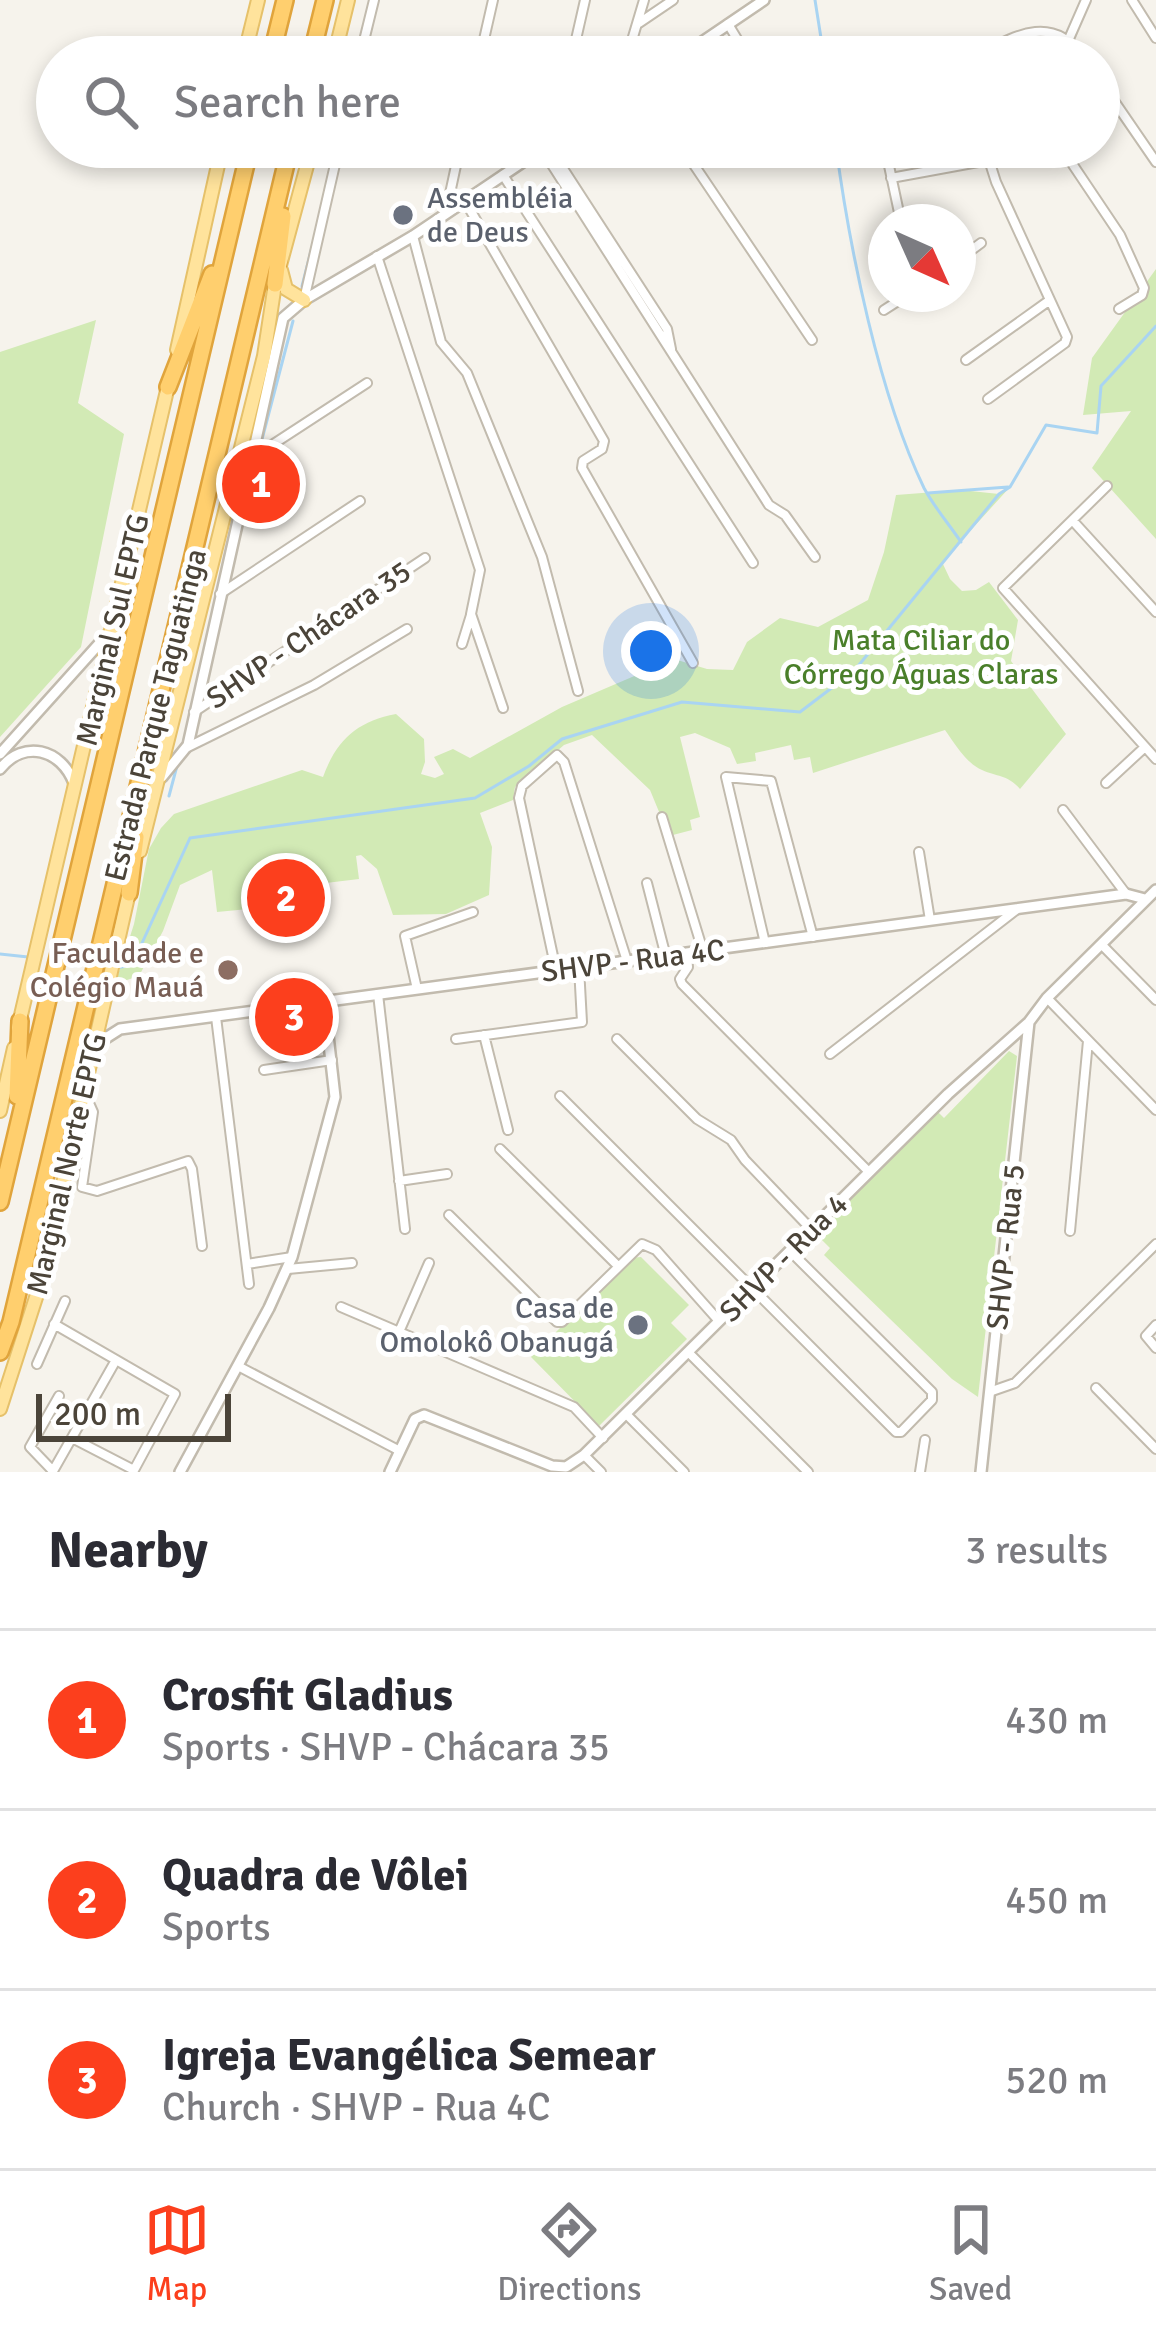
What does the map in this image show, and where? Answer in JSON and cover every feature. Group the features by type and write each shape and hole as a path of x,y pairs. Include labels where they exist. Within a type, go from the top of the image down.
{"highway":[{"path":"276,36 285,0"},
{"path":"316,36 325,0"},
{"name":"Estrada Parque Taguatinga","path":"0,1202 245,168"},
{"name":"Estrada Parque Taguatinga","path":"0,1352 11,1322 95,961 150,784 286,168"},
{"path":"278,277 289,168"},
{"path":"168,387 231,227"},
{"path":"129,893 150,784"},
{"path":"16,1125 20,1021"}],"main road":[{"path":"249,36 258,0"},
{"path":"339,36 348,0"},
{"name":"Marginal Sul EPTG","path":"0,1111 217,168"},
{"path":"150,784 264,356 278,277 307,168"},
{"path":"278,277 286,289 304,299"},
{"name":"Marginal Norte EPTG","path":"0,1409 40,1285 129,893"}],"street":[{"path":"365,36 374,0"},
{"path":"485,36 493,0"},
{"path":"577,36 585,0"},
{"path":"634,36 644,0"},
{"path":"638,24 673,0"},
{"path":"711,36 764,0"},
{"path":"1072,36 1086,0"},
{"path":"1132,0 1156,38"},
{"path":"728,24 735,36"},
{"path":"1016,36 1026,31 1050,36"},
{"path":"1120,109 1156,161"},
{"path":"304,299 334,168"},
{"path":"446,214 456,168"},
{"path":"186,748 281,323 304,299 413,236 515,168"},
{"path":"558,168 769,506 785,515 815,556"},
{"path":"696,168 812,340"},
{"path":"889,168 897,204"},
{"path":"891,178 945,168"},
{"path":"988,399 1066,341 992,168"},
{"path":"1075,168 1120,235 1144,288 1142,295 1119,309"},
{"path":"503,176 753,563"},
{"path":"465,201 604,441 602,448 583,461 583,472 693,663"},
{"path":"413,236 440,342 466,373 542,556 578,691"},
{"path":"976,247 982,243"},
{"path":"377,256 480,570 462,644"},
{"path":"966,360 1050,300"},
{"path":"252,458 367,383"},
{"path":"1107,486 1003,588 1156,759"},
{"path":"219,595 360,501"},
{"path":"1072,520 1156,612"},
{"name":"SHVP - Chácara 35","path":"193,712 425,558"},
{"path":"0,754 104,643 116,613"},
{"path":"471,614 503,708"},
{"name":"SHVP - Chácara 35","path":"150,784 186,748 314,685 407,629"},
{"path":"1106,783 1144,747"},
{"path":"0,769 15,754 41,751 62,762 75,787"},
{"path":"556,970 519,799 522,786 557,755 565,762 627,961"},
{"path":"765,943 725,777 766,778 772,783 813,937"},
{"path":"1063,810 1126,894"},
{"path":"662,817 703,952"},
{"path":"919,852 930,920"},
{"path":"647,883 666,957"},
{"name":"SHVP - Rua 4","path":"584,1455 948,1094 1029,1022 1047,998 1156,890"},
{"name":"SHVP - Rua 4C","path":"120,1029 1126,894 1145,899"},
{"path":"830,1054 1016,910"},
{"path":"417,989 405,936 473,912"},
{"path":"1102,945 1156,1000"},
{"path":"687,955 682,984 869,1172"},
{"path":"457,1039 583,1022 579,968"},
{"path":"378,994 405,1229"},
{"path":"1047,998 1156,1110"},
{"path":"180,1472 292,1257 334,1105 324,1000"},
{"path":"103,1006 108,1022 120,1029"},
{"path":"216,1017 249,1284"},
{"name":"SHVP - Rua 5","path":"981,1472 1029,1022"},
{"path":"95,1048 105,1035 120,1029"},
{"path":"484,1035 508,1130"},
{"path":"617,1039 690,1113 731,1140 812,1230"},
{"path":"1070,1231 1088,1041"},
{"path":"264,1070 332,1060"},
{"path":"85,1094 94,1112 82,1186 97,1191 188,1161 202,1246"},
{"path":"560,1096 901,1432 934,1396 790,1252"},
{"path":"500,1149 617,1265"},
{"path":"399,1181 447,1174"},
{"path":"449,1215 557,1322 639,1245 652,1247 720,1322"},
{"path":"992,1391 1015,1383 1156,1244"},
{"path":"247,1264 292,1257"},
{"path":"288,1269 352,1263"},
{"path":"399,1332 429,1263"},
{"path":"37,1364 65,1301"},
{"path":"341,1307 574,1407 603,1438"},
{"path":"54,1324 176,1394 134,1470 73,1438"},
{"path":"1156,1325 1146,1336 1156,1348"},
{"path":"689,1353 808,1472"},
{"path":"58,1396 30,1447 53,1471 116,1360"},
{"path":"238,1366 400,1450"},
{"path":"1096,1388 1156,1449"},
{"path":"391,1472 415,1419 424,1414 552,1466 566,1467 584,1455 601,1472"},
{"path":"627,1415 684,1472"},
{"path":"920,1472 925,1440"}],"green space":[{"path":"1156,269 1156,539 1092,468 1131,411 1083,415 1092,358"},
{"path":"96,320 78,403 124,434 81,647 0,737 0,352"},
{"name":"Mata Ciliar do Córrego Águas Claras","path":"1010,487 942,562 962,591 989,582 1018,620 1011,661 1066,734 1020,789 971,763 945,730 813,773 810,757 794,760 791,745 755,753 756,761 737,764 730,748 695,733 680,737 700,817 690,820 692,830 669,836 650,790 592,735 564,745 515,787 513,800 480,813 492,847 489,895 446,914 393,915 377,869 361,855 356,856 359,879 268,890 268,907 217,912 212,870 180,885 139,976 115,984 134,924 149,849 174,814 302,770 323,777 334,753 350,735 382,717 396,714 424,739 421,774 435,778 444,774 434,757 453,749 470,758 562,707 674,659 707,669 733,670 747,642 780,618 818,627 868,600 896,495 961,490 999,494"},
{"path":"1009,1051 1017,1056 978,1397 952,1379 824,1255 830,1248 818,1236 830,1224 827,1220 937,1111 944,1118"},
{"path":"641,1257 689,1305 671,1323 687,1339 599,1426 531,1357 630,1258"}],"waterway":[{"path":"815,0 821,36"},
{"path":"839,168 858,276 893,410 924,488 961,542"},
{"path":"302,286 312,247"},
{"path":"260,447 293,321"},
{"path":"116,968 132,965 190,838 475,798 529,766 562,739 682,702 800,712 854,671 999,494 1010,487 1046,425 1097,433 1101,386 1156,326"},
{"path":"251,485 257,461"},
{"path":"928,493 1008,487"},
{"path":"183,744 190,717"},
{"path":"169,796 178,762"},
{"path":"0,954 28,957"},
{"path":"61,964 74,966"}],"place":[{"name":"Assembléia de Deus","path":"403,215"},
{"name":"Crosfit Gladius","path":"261,484"},
{"name":"Quadra de Vôlei","path":"286,898"},
{"name":"Faculdade e Colégio Mauá","path":"228,970"},
{"name":"Igreja Evangélica Semear","path":"294,1017"},
{"name":"Casa de Omolokô Obanugá","path":"638,1325"}]}
